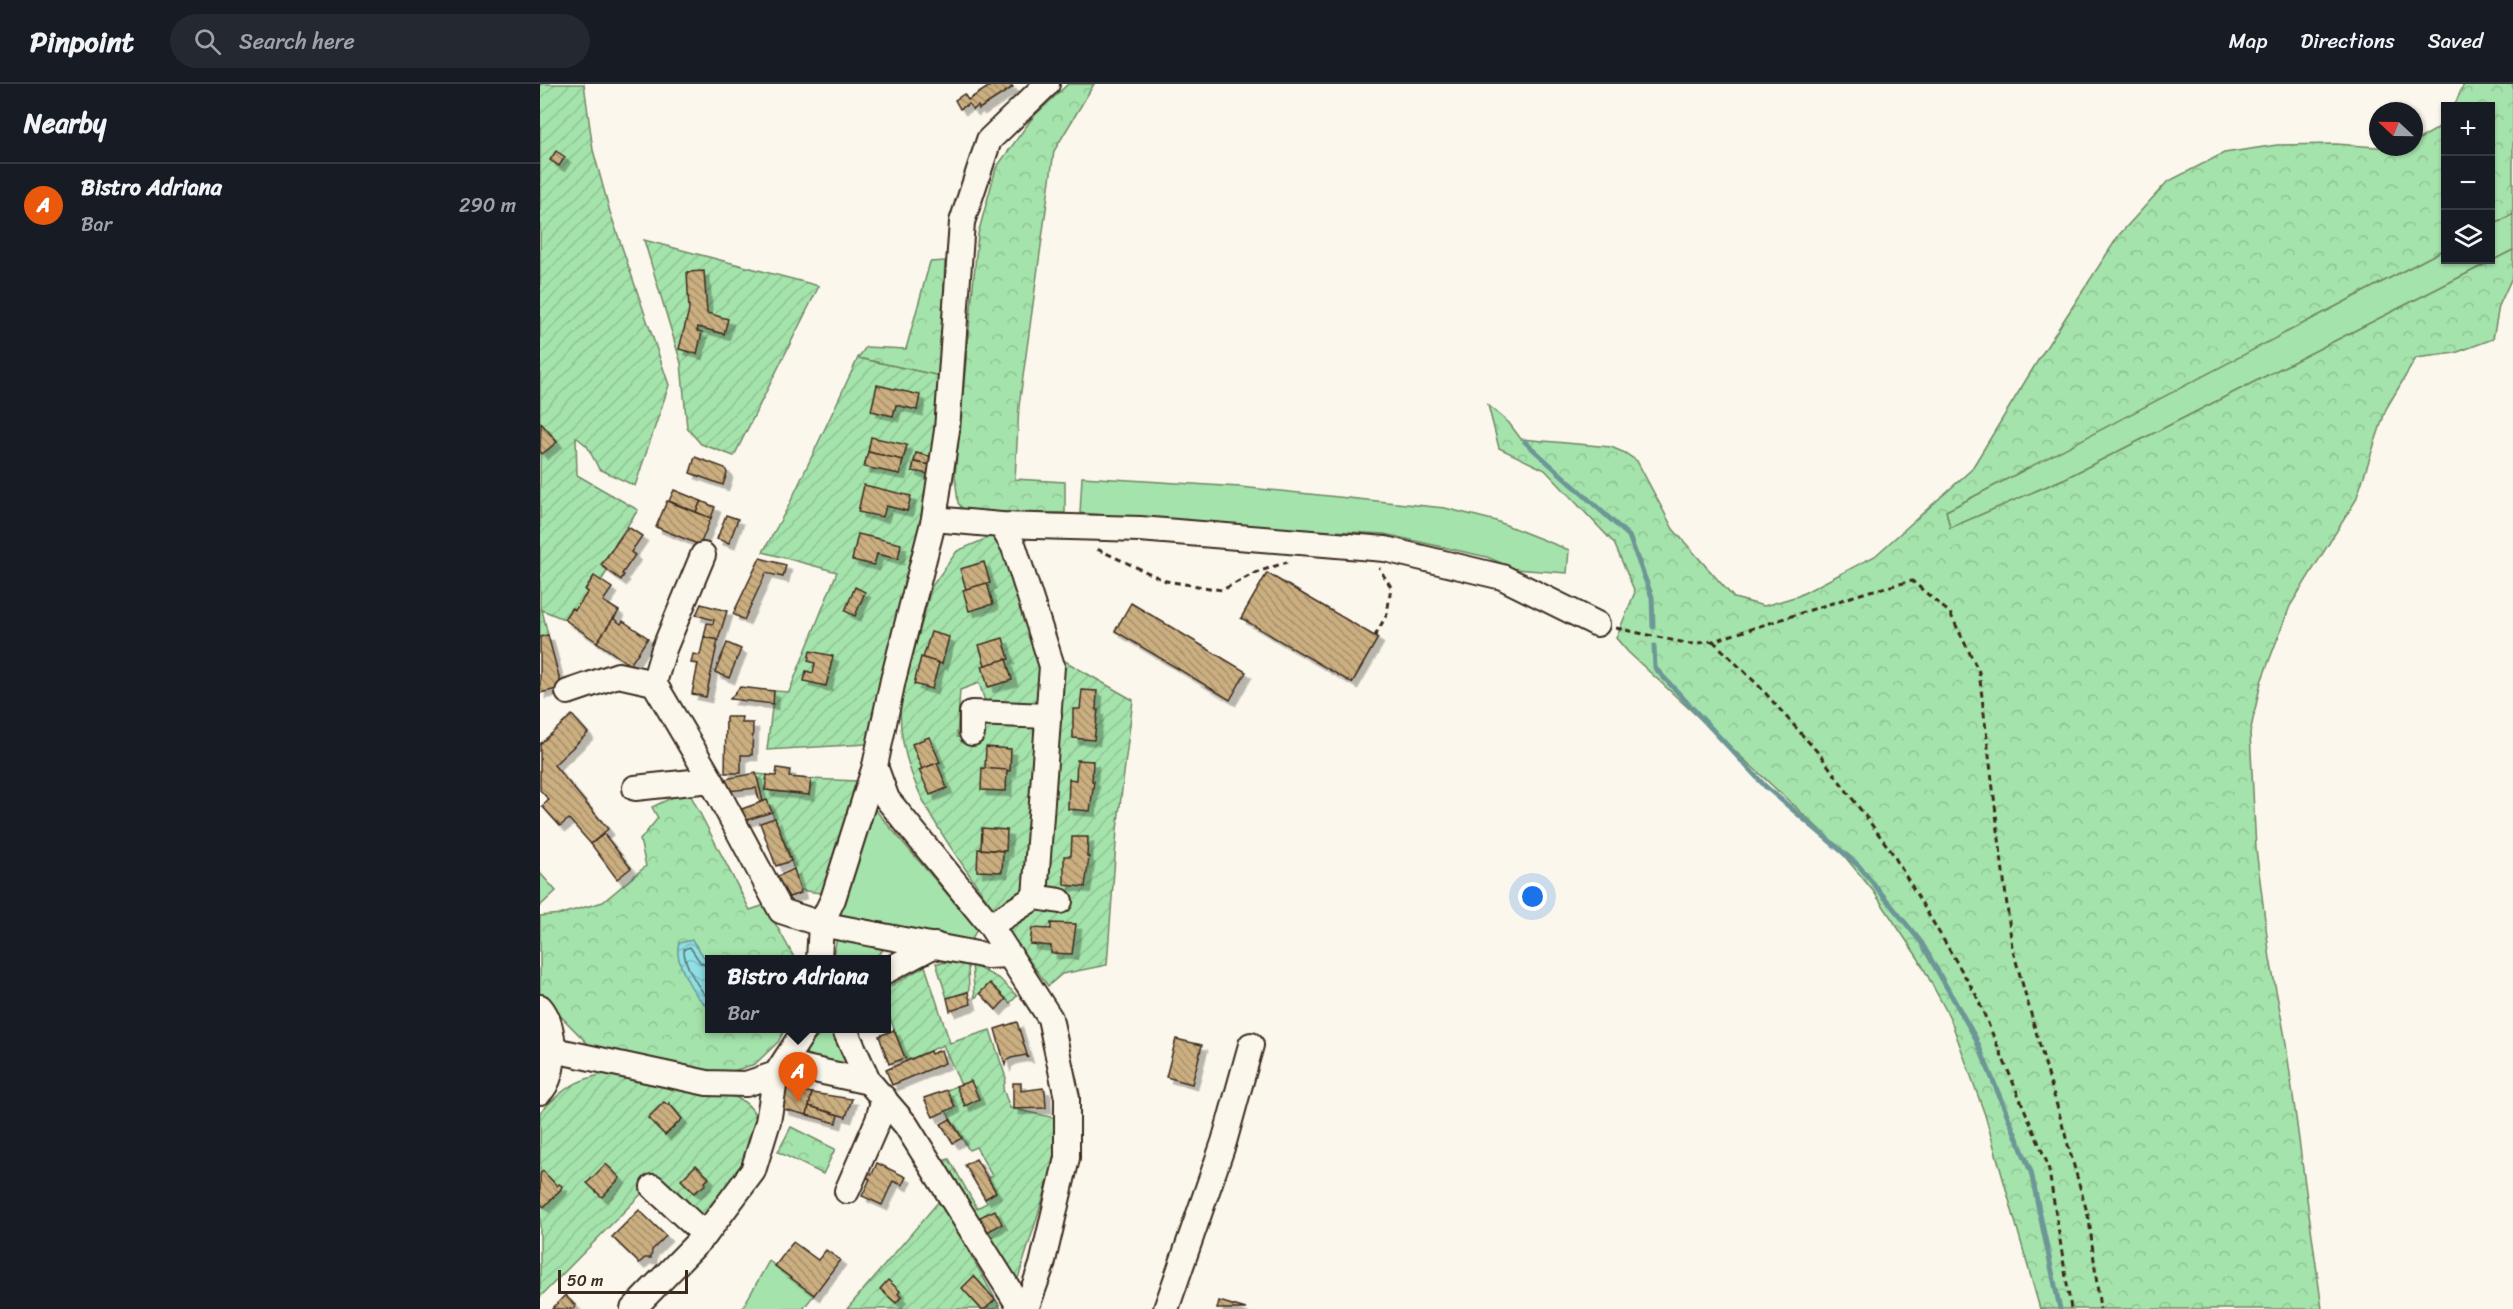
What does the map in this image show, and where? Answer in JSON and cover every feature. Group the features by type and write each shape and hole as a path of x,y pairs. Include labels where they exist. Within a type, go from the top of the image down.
{"street":[{"path":"819,955 821,924 833,899 875,766 934,519 947,430 962,222 989,140 1047,84"},
{"path":"934,519 1001,525 1140,529 1386,549 1502,577 1597,624"},
{"path":"1001,525 1014,547 1052,666 1035,897"},
{"path":"703,555 664,648 654,683 711,780 780,911 821,924 987,956 1010,955"},
{"path":"568,692 618,675 654,683"},
{"path":"972,714 1049,717"},
{"path":"875,766 887,799 990,925 1050,1018 1067,1098 1067,1158 1042,1265 1026,1309"},
{"path":"635,788 711,780"},
{"path":"999,920 1035,897 1060,901"},
{"path":"891,968 935,945"},
{"path":"540,1007 547,1015 545,1087 540,1092"},
{"path":"633,1309 705,1235 753,1171 768,1122 776,1074 803,1033"},
{"path":"846,1033 877,1090 906,1125 1021,1309"},
{"path":"1166,1309 1224,1142 1251,1045"},
{"path":"547,1049 707,1083 746,1084 801,1067 877,1090"},
{"path":"847,1191 878,1120 877,1090"},
{"path":"653,1187 705,1235"}],"path":[{"path":"1094,547 1166,581 1222,590 1255,573 1295,559"},
{"path":"1375,636 1387,614 1391,587 1376,564"},
{"path":"1597,624 1690,644 1713,641 1870,591 1912,582 1950,613 1980,672 2012,947 2089,1219 2100,1309"},
{"path":"1713,641 1759,686 1821,756 1891,851 1976,995 2048,1165 2071,1309"}],"green space":[{"path":"540,84 584,84 593,150 610,212 669,385 635,486 599,469 587,446 576,437 577,475 638,510 601,565 608,570 601,581 594,576 585,589 588,592 575,610 571,608 564,619 542,610 548,635 540,637"},
{"path":"1068,84 1094,84 1054,151 1019,406 1015,479 1065,482 1065,513 965,512 958,503 955,476 978,234 996,168 1033,117"},
{"path":"2464,84 2513,84 2513,214 2495,224 2495,102 2456,102"},
{"path":"2441,124 2441,251 1946,511 1950,528 2066,478 2486,264 2495,264 2495,259 2513,250 2513,275 2499,306 2493,339 2455,353 2416,358 2386,409 2356,500 2290,606 2261,682 2250,733 2256,849 2270,959 2285,1037 2322,1309 2040,1309 1985,1115 1950,1018 1918,958 1874,892 1832,841 1628,652 1616,638 1635,592 1614,543 1545,470 1499,448 1488,405 1509,423 1521,439 1611,447 1637,461 1673,529 1734,598 1764,606 1798,596 1875,556 1971,470 2040,357 2119,235 2167,182 2224,153 2277,145 2336,144 2369,146 2369,156 2423,156 2423,137 2437,129"},
{"path":"2513,214 2513,250 2495,259 2495,224"},
{"path":"644,240 819,286 734,456 701,444 687,428 681,363"},
{"path":"2441,251 2441,264 2486,264 2066,478 1950,528 1946,511"},
{"path":"945,261 940,376 858,358 866,347 906,349 930,262"},
{"path":"858,358 940,376 933,457 916,453 912,470 929,474 911,576 867,744 767,750 774,691 789,692 837,572 763,552 788,507"},
{"path":"1082,477 1240,487 1445,508 1496,521 1569,550 1567,573 1515,569 1487,557 1384,534 1194,523 1080,513"},
{"path":"992,536 999,539 1006,548 1041,672 1039,706 985,701 979,683 960,690 957,737 978,739 979,727 985,723 1038,726 1024,889 993,909 928,810 906,756 901,728 901,698 932,586 957,551"},
{"path":"1063,660 1133,700 1117,830 1107,965 1062,974 1048,986 1005,927 1033,907 1068,912 1071,893 1048,889"},
{"path":"756,774 767,775 765,790 809,795 811,779 857,781 826,887 820,893 800,890 788,850 767,801 763,802"},
{"path":"688,790 750,910 765,905 793,955 705,955 705,1033 783,1033 778,1042 755,1064 730,1072 702,1071 594,1050 540,995 540,916 561,914 603,902 646,866 640,840 658,818 652,807"},
{"path":"872,806 977,929 969,945 845,921 839,912"},
{"path":"540,873 556,891 540,906"},
{"path":"837,938 884,949 877,955 833,955"},
{"path":"957,962 968,965 969,991 947,998 936,963"},
{"path":"972,965 1000,979 1017,996 1010,1003 990,983 975,998"},
{"path":"925,966 950,1043 990,1030 1006,1078 1003,1089 1010,1108 1060,1119 1050,1176 1016,1285 940,1162 949,1159 977,1208 987,1203 985,1199 996,1192 988,1178 992,1176 976,1147 969,1150 946,1111 955,1106 947,1090 956,1086 965,1105 961,1085 943,1045 906,1061 891,1021 891,986"},
{"path":"822,1033 834,1033 850,1069 809,1059 805,1049"},
{"path":"604,1074 663,1087 735,1097 751,1108 757,1122 756,1138 739,1172 706,1215 699,1216 655,1180 540,1297 540,1112 569,1087"},
{"path":"791,1127 835,1149 823,1174 778,1152"},
{"path":"940,1200 1001,1309 847,1309"},
{"path":"769,1261 814,1295 803,1309 742,1309"}],"water":[{"path":"692,940 705,958 705,1004 697,996 686,978 679,959 679,943"}],"building":[{"path":"993,84 1010,84 1013,87 979,109 978,106 973,110 969,104 960,109 955,100 964,94 968,100"},
{"path":"556,151 565,157 559,166 550,160"},
{"path":"704,271 707,313 728,319 724,334 698,327 697,331 702,332 697,354 679,349 689,310 687,272"},
{"path":"877,385 920,395 917,410 896,405 893,416 871,411"},
{"path":"541,423 557,442 542,454 540,451"},
{"path":"871,437 907,445 903,460 868,452"},
{"path":"868,452 903,460 900,474 864,467"},
{"path":"916,453 933,457 931,465 914,462"},
{"path":"695,457 725,468 727,473 723,485 690,473"},
{"path":"914,462 931,465 929,474 912,471"},
{"path":"864,485 911,496 907,511 886,506 883,517 858,512"},
{"path":"674,490 701,501 696,512 669,501"},
{"path":"667,501 711,518 700,545 656,527"},
{"path":"701,501 715,507 711,518 696,512"},
{"path":"726,515 738,519 729,543 717,539"},
{"path":"628,527 642,536 631,552 635,555 622,574 624,575 621,580 601,565"},
{"path":"858,534 901,544 898,559 877,554 874,565 852,560"},
{"path":"760,558 786,565 783,577 766,573 744,620 733,614"},
{"path":"984,562 990,583 966,589 960,569"},
{"path":"1267,573 1378,638 1352,683 1241,618"},
{"path":"594,576 612,588 603,601 619,611 597,642 564,619 572,608 575,610 588,592 585,590"},
{"path":"987,583 993,604 969,611 963,590"},
{"path":"855,587 865,592 855,616 845,611"},
{"path":"1131,603 1246,672 1230,700 1115,631"},
{"path":"701,604 727,611 718,640 704,637 707,623 713,624 714,620 696,615"},
{"path":"615,616 614,619 621,624 623,621 648,638 630,665 597,642"},
{"path":"931,632 949,637 942,664 923,658"},
{"path":"548,635 562,688 540,693 540,637"},
{"path":"704,637 718,640 706,697 692,694 698,664 691,663 693,654 700,655"},
{"path":"1003,638 1009,659 985,665 979,645"},
{"path":"727,643 741,649 729,678 715,672"},
{"path":"810,651 833,656 826,686 804,681 806,671 813,673 815,663 808,661"},
{"path":"921,657 939,663 932,689 914,684"},
{"path":"1006,659 1012,680 988,687 982,666"},
{"path":"740,687 774,691 773,704 730,699"},
{"path":"1082,690 1097,691 1096,710 1098,710 1094,740 1073,738 1073,709 1080,709"},
{"path":"572,715 588,733 554,765 608,829 591,844 569,819 560,826 542,806 549,800 540,790 540,744"},
{"path":"726,717 742,717 741,723 753,723 752,755 741,755 741,773 725,773"},
{"path":"929,737 940,762 922,769 912,744"},
{"path":"986,747 1011,749 1010,771 985,769"},
{"path":"1077,760 1093,761 1092,781 1094,781 1090,811 1068,809 1069,779 1076,780"},
{"path":"937,763 947,788 930,795 919,770"},
{"path":"777,768 790,770 789,777 811,779 809,795 765,790 767,775 776,776"},
{"path":"982,768 1007,770 1006,791 981,790"},
{"path":"756,773 763,802 760,803 756,788 728,791 725,779"},
{"path":"767,800 772,812 744,821 739,810"},
{"path":"775,818 791,861 776,866 760,823"},
{"path":"982,828 1007,830 1006,851 981,849"},
{"path":"604,834 631,868 617,879 591,844"},
{"path":"1072,837 1088,837 1087,857 1089,857 1085,887 1064,885 1064,856 1071,856"},
{"path":"978,849 1003,851 1002,872 977,871"},
{"path":"794,869 801,893 789,897 776,877"},
{"path":"1051,923 1076,924 1072,954 1051,953 1051,946 1030,944 1032,928 1051,929"},
{"path":"990,983 1006,999 996,1010 980,993"},
{"path":"968,992 971,1004 950,1011 947,998"},
{"path":"1017,1022 1028,1058 1026,1055 1011,1058 1006,1061 1005,1065 995,1029"},
{"path":"894,1030 905,1058 889,1064 879,1036"},
{"path":"1176,1039 1202,1045 1192,1084 1166,1077"},
{"path":"941,1050 945,1063 892,1085 886,1070 930,1051 931,1054"},
{"path":"971,1081 979,1099 965,1106 956,1086"},
{"path":"1013,1083 1021,1083 1021,1091 1043,1088 1046,1108 1013,1109"},
{"path":"787,1087 812,1093 807,1115 783,1109"},
{"path":"947,1090 955,1107 933,1117 924,1098"},
{"path":"812,1093 852,1099 846,1117 809,1106"},
{"path":"664,1102 668,1105 669,1103 682,1119 665,1135 648,1118"},
{"path":"809,1106 838,1115 836,1123 807,1115"},
{"path":"950,1119 962,1138 953,1143 941,1124"},
{"path":"976,1159 996,1192 985,1199 965,1165"},
{"path":"877,1163 906,1177 902,1185 893,1181 882,1205 862,1196 870,1179 863,1176 865,1171 872,1174"},
{"path":"606,1164 620,1178 602,1197 587,1183"},
{"path":"696,1165 709,1178 706,1184 694,1193 681,1180"},
{"path":"543,1171 557,1186 559,1184 562,1186 544,1207 540,1203 540,1174"},
{"path":"639,1210 666,1236 652,1250 651,1258 645,1258 639,1263 612,1237"},
{"path":"995,1210 1002,1224 987,1232 980,1217"},
{"path":"793,1242 818,1260 826,1250 840,1260 814,1295 775,1266"},
{"path":"974,1276 995,1300 985,1309 981,1309 962,1288"},
{"path":"888,1280 900,1291 898,1294 901,1297 896,1303 880,1289"},
{"path":"565,1295 576,1306 573,1309 552,1309"},
{"path":"1219,1301 1246,1309 1217,1309"}],"waterway":[{"path":"1525,442 1629,536 1652,597 1653,627"},
{"path":"1654,646 1655,668 1765,786 1859,866 1921,942 1975,1037 2031,1172 2060,1309"}],"place":[{"name":"Bistro Adriana","path":"798,1102"}]}
